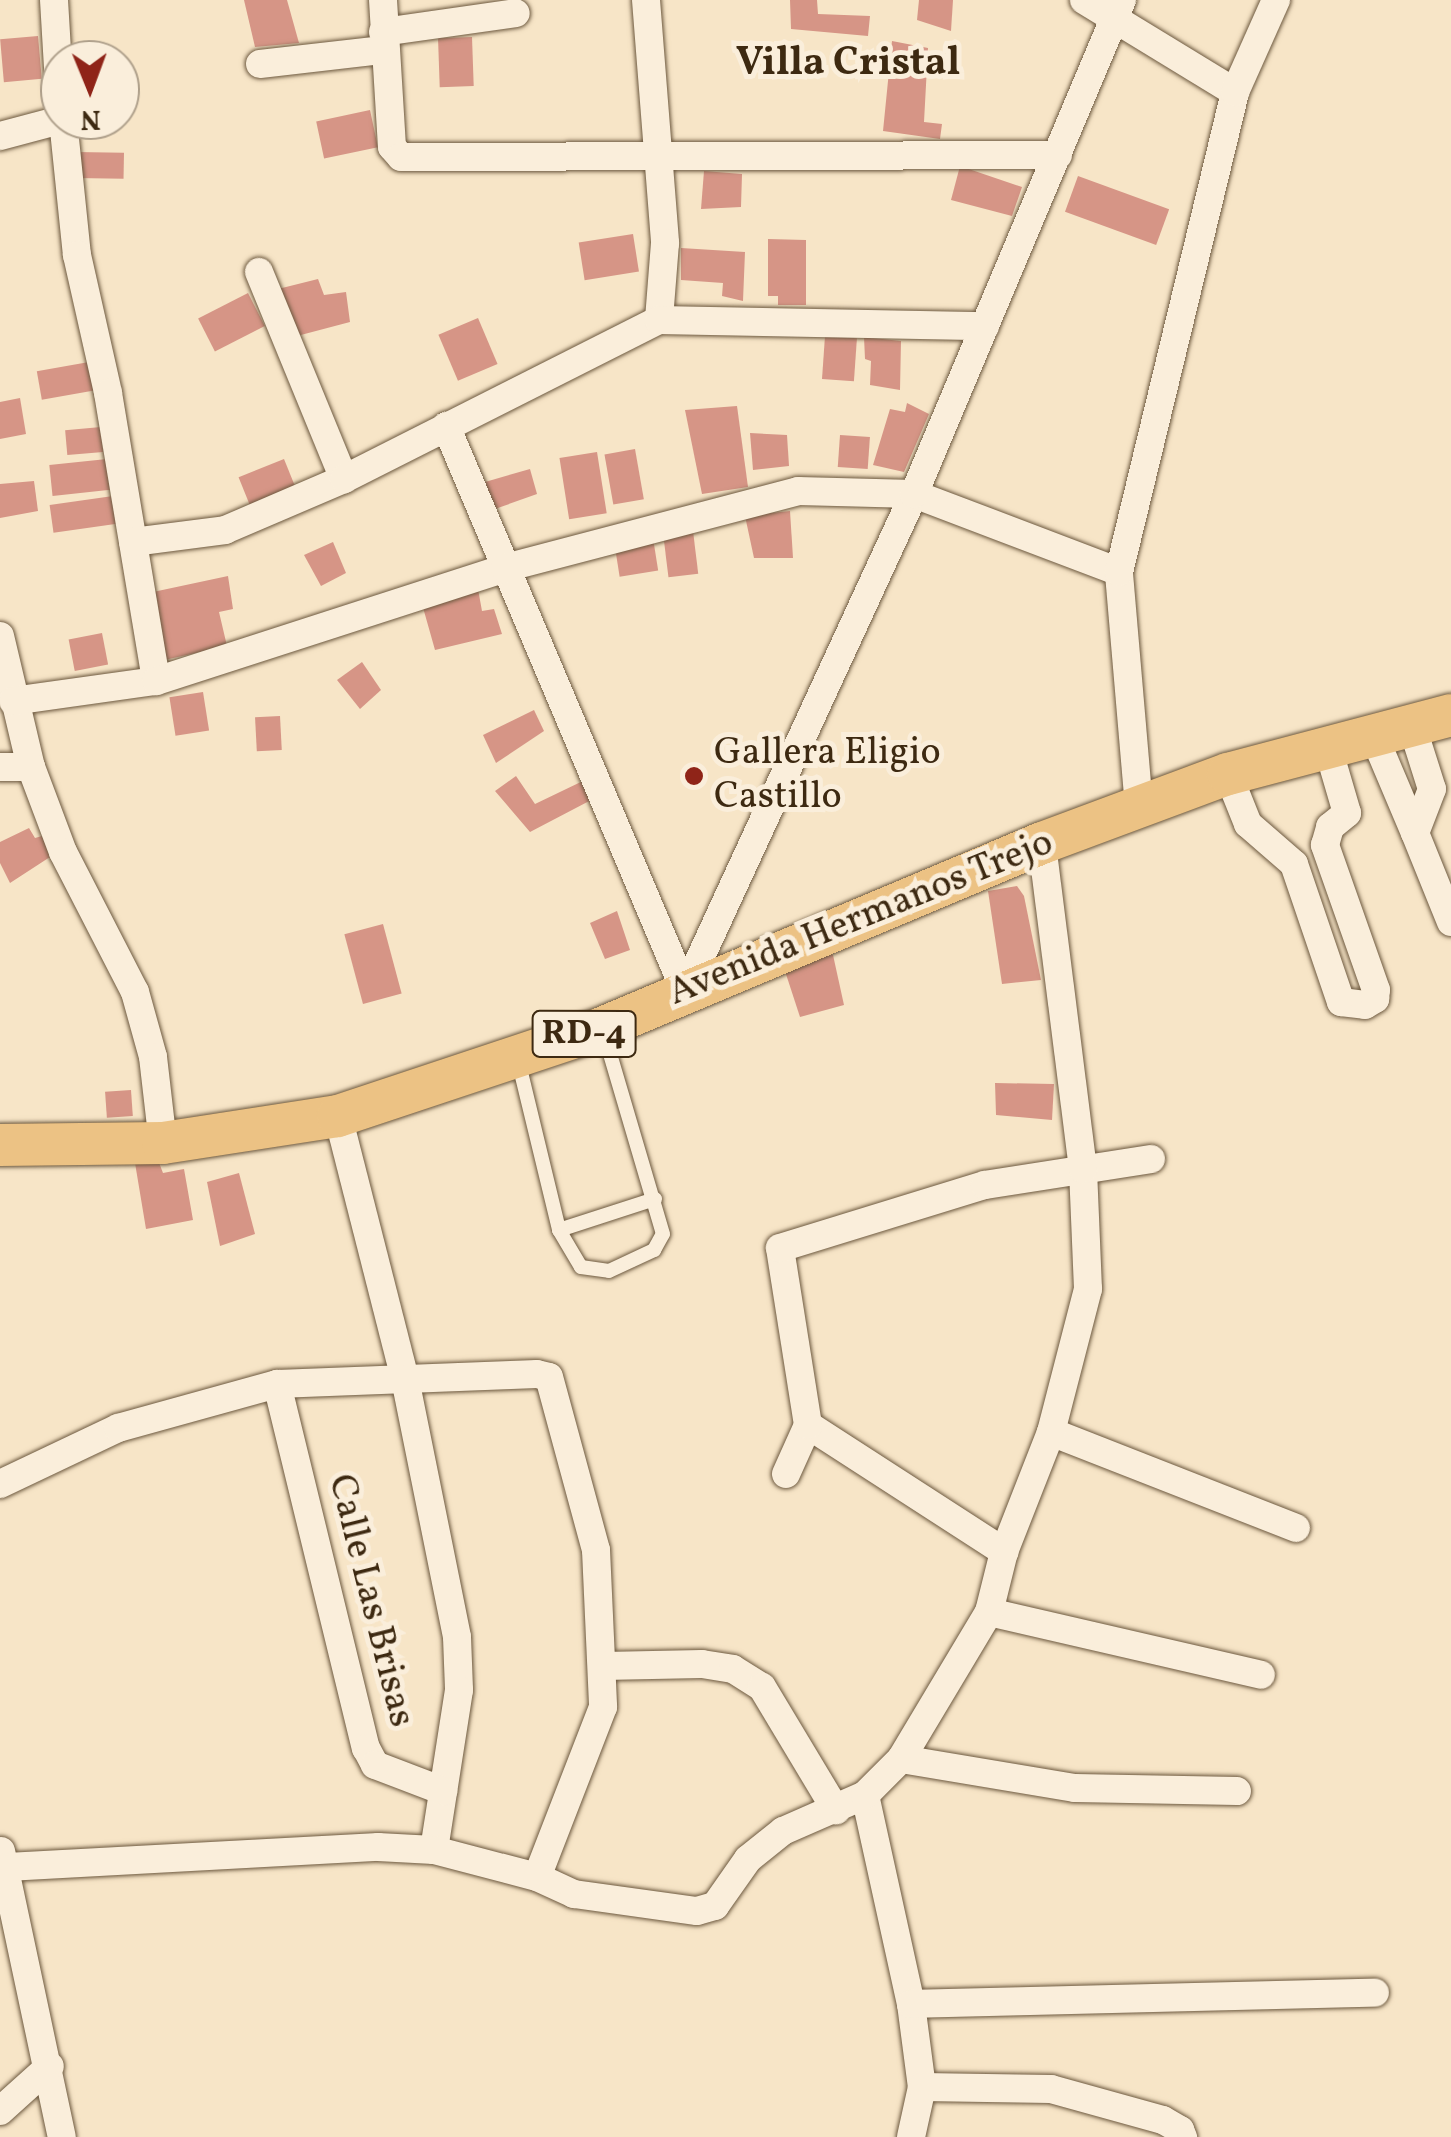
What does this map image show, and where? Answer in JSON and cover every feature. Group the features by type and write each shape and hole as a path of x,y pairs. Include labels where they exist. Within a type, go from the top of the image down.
{"main road":[{"name":"RD-4","path":"1140,807 1228,774 1412,726"},
{"name":"Avenida Hermanos Trejo","path":"0,1146 164,1143 338,1116 602,1028 1042,843 1140,807"}],"street":[{"path":"54,0 56,40"},
{"path":"384,0 392,147 401,157 1058,154"},
{"path":"646,0 665,243 658,320"},
{"path":"1084,0 1118,9 1234,92"},
{"path":"1140,807 1119,572 1234,92 1276,0"},
{"path":"685,991 914,494 1118,9"},
{"path":"260,64 516,13"},
{"path":"0,136 40,126"},
{"path":"64,140 77,255 108,394 156,681"},
{"path":"260,272 344,479"},
{"path":"134,542 224,530 344,479 658,320 985,326"},
{"path":"446,426 685,991"},
{"path":"14,701 156,681 505,568 798,491 914,494 1119,572"},
{"path":"0,636 31,767 64,852 135,992 153,1057 164,1143"},
{"path":"1412,726 1432,788 1415,833"},
{"path":"1412,726 1415,833 1451,922"},
{"path":"1228,774 1248,824 1294,864 1341,1002 1365,1005 1375,1000 1376,990 1325,845 1330,827 1347,813 1328,748"},
{"path":"0,767 31,767"},
{"path":"62,2137 50,2066 7,1904 4,1858 378,1848 434,1850 537,1877 574,1894 697,1911 715,1906 748,1859 783,1831 865,1795 901,1759 989,1612 1004,1552 1051,1432 1088,1288 1083,1168 1042,843"},
{"path":"1294,864 1329,858"},
{"path":"338,1116 405,1379 457,1637 459,1690 434,1850"},
{"path":"786,1474 808,1425 780,1248 985,1184 1151,1158"},
{"path":"0,1484 118,1428 278,1384 537,1374 554,1384 596,1550 603,1707 537,1877"},
{"name":"Calle Las Brisas","path":"278,1384 366,1748 375,1765 443,1792"},
{"path":"808,1425 1004,1552"},
{"path":"1051,1432 1296,1528"},
{"path":"989,1612 1261,1675"},
{"path":"603,1666 702,1664 733,1669 762,1688 836,1810"},
{"path":"901,1759 1075,1788 1237,1791"},
{"path":"865,1795 911,2004 922,2087 912,2137"},
{"path":"911,2004 1375,1993"},
{"path":"0,2111 50,2066"},
{"path":"922,2087 1051,2089 1163,2120 1180,2130 1183,2137"}],"lane":[{"path":"518,1058 559,1230 580,1267 610,1272 654,1250 663,1234 602,1028"},
{"path":"559,1230 655,1200"}],"building":[{"path":"244,0 287,0 299,43 255,47"},
{"path":"790,0 817,0 818,14 870,16 868,36 791,29"},
{"path":"919,0 953,0 951,31 917,20"},
{"path":"38,36 40,79 4,82 0,39"},
{"path":"472,37 474,86 440,87 438,38"},
{"path":"892,41 928,48 924,122 942,124 940,139 883,131"},
{"path":"370,110 378,147 324,159 316,121"},
{"path":"76,152 124,153 124,179 76,178"},
{"path":"960,166 1022,187 1012,216 951,200"},
{"path":"704,171 742,174 741,207 701,209"},
{"path":"1078,176 1169,209 1156,245 1065,212"},
{"path":"633,234 639,272 585,280 579,243"},
{"path":"768,239 806,240 806,305 778,305 778,296 768,296"},
{"path":"681,248 745,252 743,301 722,296 723,283 681,280"},
{"path":"318,279 324,295 346,292 350,322 297,336 278,289"},
{"path":"248,293 265,326 215,351 198,318"},
{"path":"478,318 498,364 458,381 438,335"},
{"path":"825,336 857,338 854,381 822,379"},
{"path":"864,337 901,341 900,390 870,385 871,361 865,359"},
{"path":"89,362 94,391 42,400 37,371"},
{"path":"20,398 26,434 0,439 0,402"},
{"path":"907,403 929,414 904,472 873,465 890,409 905,412"},
{"path":"737,406 748,487 702,494 685,410"},
{"path":"101,427 103,452 67,455 65,430"},
{"path":"750,433 787,435 789,466 753,470"},
{"path":"840,435 870,437 868,469 838,467"},
{"path":"635,449 644,499 613,505 604,454"},
{"path":"597,452 607,513 569,519 559,458"},
{"path":"107,459 110,490 53,496 49,465"},
{"path":"284,459 296,488 250,506 239,477"},
{"path":"530,469 537,494 495,509 485,482"},
{"path":"34,481 38,511 0,518 0,484"},
{"path":"113,496 117,524 54,533 50,505"},
{"path":"790,511 793,558 754,558 745,516"},
{"path":"693,531 698,574 668,577 663,535"},
{"path":"653,538 658,571 620,577 614,544"},
{"path":"333,542 346,573 321,586 304,555"},
{"path":"228,576 233,609 219,612 227,646 160,661 153,592"},
{"path":"478,589 482,611 494,609 502,634 435,650 422,604"},
{"path":"102,633 108,664 75,671 69,639"},
{"path":"362,662 381,690 360,709 337,680"},
{"path":"203,692 209,731 176,736 169,697"},
{"path":"534,710 544,731 496,763 483,735"},
{"path":"280,716 282,750 257,751 255,717"},
{"path":"516,776 535,804 587,779 595,798 530,832 495,791"},
{"path":"29,828 35,838 42,836 50,857 10,883 0,863 0,842"},
{"path":"1017,886 1024,896 1041,980 1002,984 988,891"},
{"path":"617,911 630,950 605,959 590,923"},
{"path":"383,924 402,994 363,1004 344,934"},
{"path":"825,951 833,955 844,1005 800,1017 783,965"},
{"path":"995,1083 1054,1084 1052,1120 996,1115"},
{"path":"131,1090 133,1116 107,1118 105,1092"},
{"path":"158,1160 163,1173 184,1169 193,1220 146,1229 135,1163"},
{"path":"239,1173 255,1234 220,1246 207,1182"}],"place":[{"name":"Gallera Eligio Castillo","path":"694,776"}],"district":[{"name":"Villa Cristal","path":"848,64"}]}
